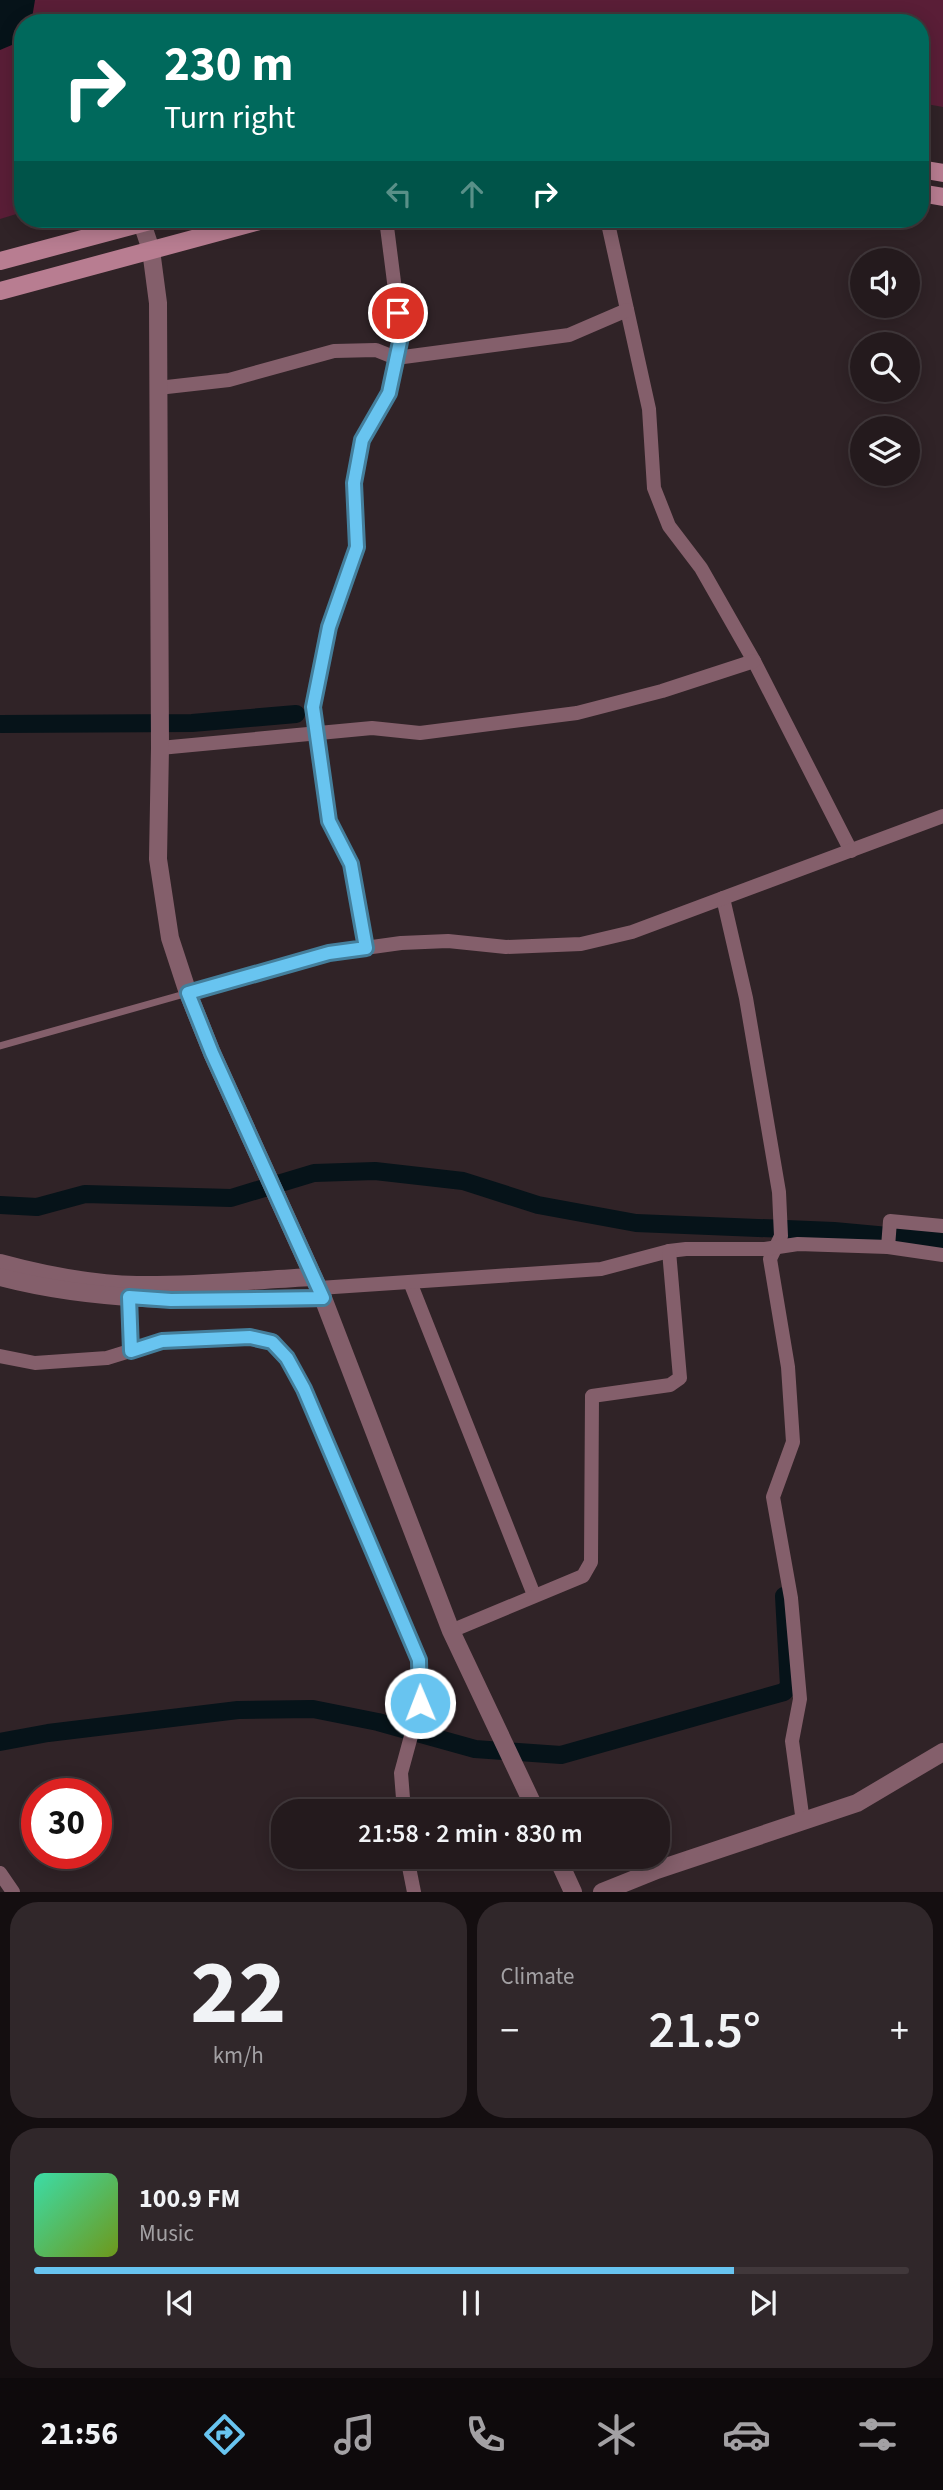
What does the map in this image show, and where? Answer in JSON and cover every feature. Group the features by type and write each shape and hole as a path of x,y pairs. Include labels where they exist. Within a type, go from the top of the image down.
{"main road":[{"path":"0,261 124,228"},
{"path":"0,290 233,228"}],"street":[{"path":"150,228 158,303 158,859 170,938 212,1053 318,1288 452,1631 530,1799"},
{"path":"366,948 351,864 329,821 313,707 329,627 357,547 354,483 362,440 389,393 401,337 387,228"},
{"path":"609,228 649,410 654,488 669,526 701,568 754,661 850,851"},
{"path":"158,388 229,380 334,351 376,350 396,358 569,335 627,310"},
{"path":"160,747 372,728 420,733 577,713 662,691 754,661"},
{"path":"188,993 329,953 366,948 448,941 506,947 581,944 632,932 943,816"},
{"path":"723,898 746,998 779,1192 778,1242 770,1259 788,1367 793,1442 773,1497 791,1598 800,1699 792,1741 803,1822"},
{"path":"888,1246 890,1221 943,1226"},
{"path":"0,1277 76,1293 171,1300 601,1269 669,1251 778,1242 888,1246 943,1255"},
{"path":"452,1631 583,1576 591,1562 592,1396 670,1385 680,1378 669,1251"},
{"path":"0,1263 79,1279 136,1285 318,1288"},
{"path":"410,1282 534,1595"},
{"path":"129,1297 131,1351"},
{"path":"0,1356 35,1363 107,1358 162,1341 250,1337 272,1342 287,1358 304,1389 419,1660 420,1703 401,1773 403,1799"},
{"path":"603,1892 657,1870 857,1803 943,1752"},
{"path":"409,1869 414,1892"},
{"path":"562,1869 573,1892"},
{"path":"0,1873 13,1892"}],"lane":[{"path":"0,1046 188,993"}],"shaded area":[{"path":"0,0 943,0 943,107 929,104 929,14 14,14 14,215 0,219"},
{"path":"0,0 35,0 33,14 14,14 14,44 0,50"}],"waterway":[{"path":"0,724 192,723 296,714"},
{"path":"0,1205 37,1207 85,1194 231,1198 314,1173 375,1171 463,1181 538,1205 636,1223 834,1231 943,1241"},
{"path":"0,1742 48,1733 238,1710 313,1709 378,1722 475,1749 561,1755 784,1692 789,1686 784,1596"}],"route":[{"path":"398,313 401,337 389,393 362,440 354,483 357,547 329,627 313,707 329,821 351,864 366,948 329,953 188,993 212,1053 323,1298 171,1300 129,1297 131,1351 162,1341 250,1337 272,1342 287,1358 304,1389 419,1660 420,1703"}]}
